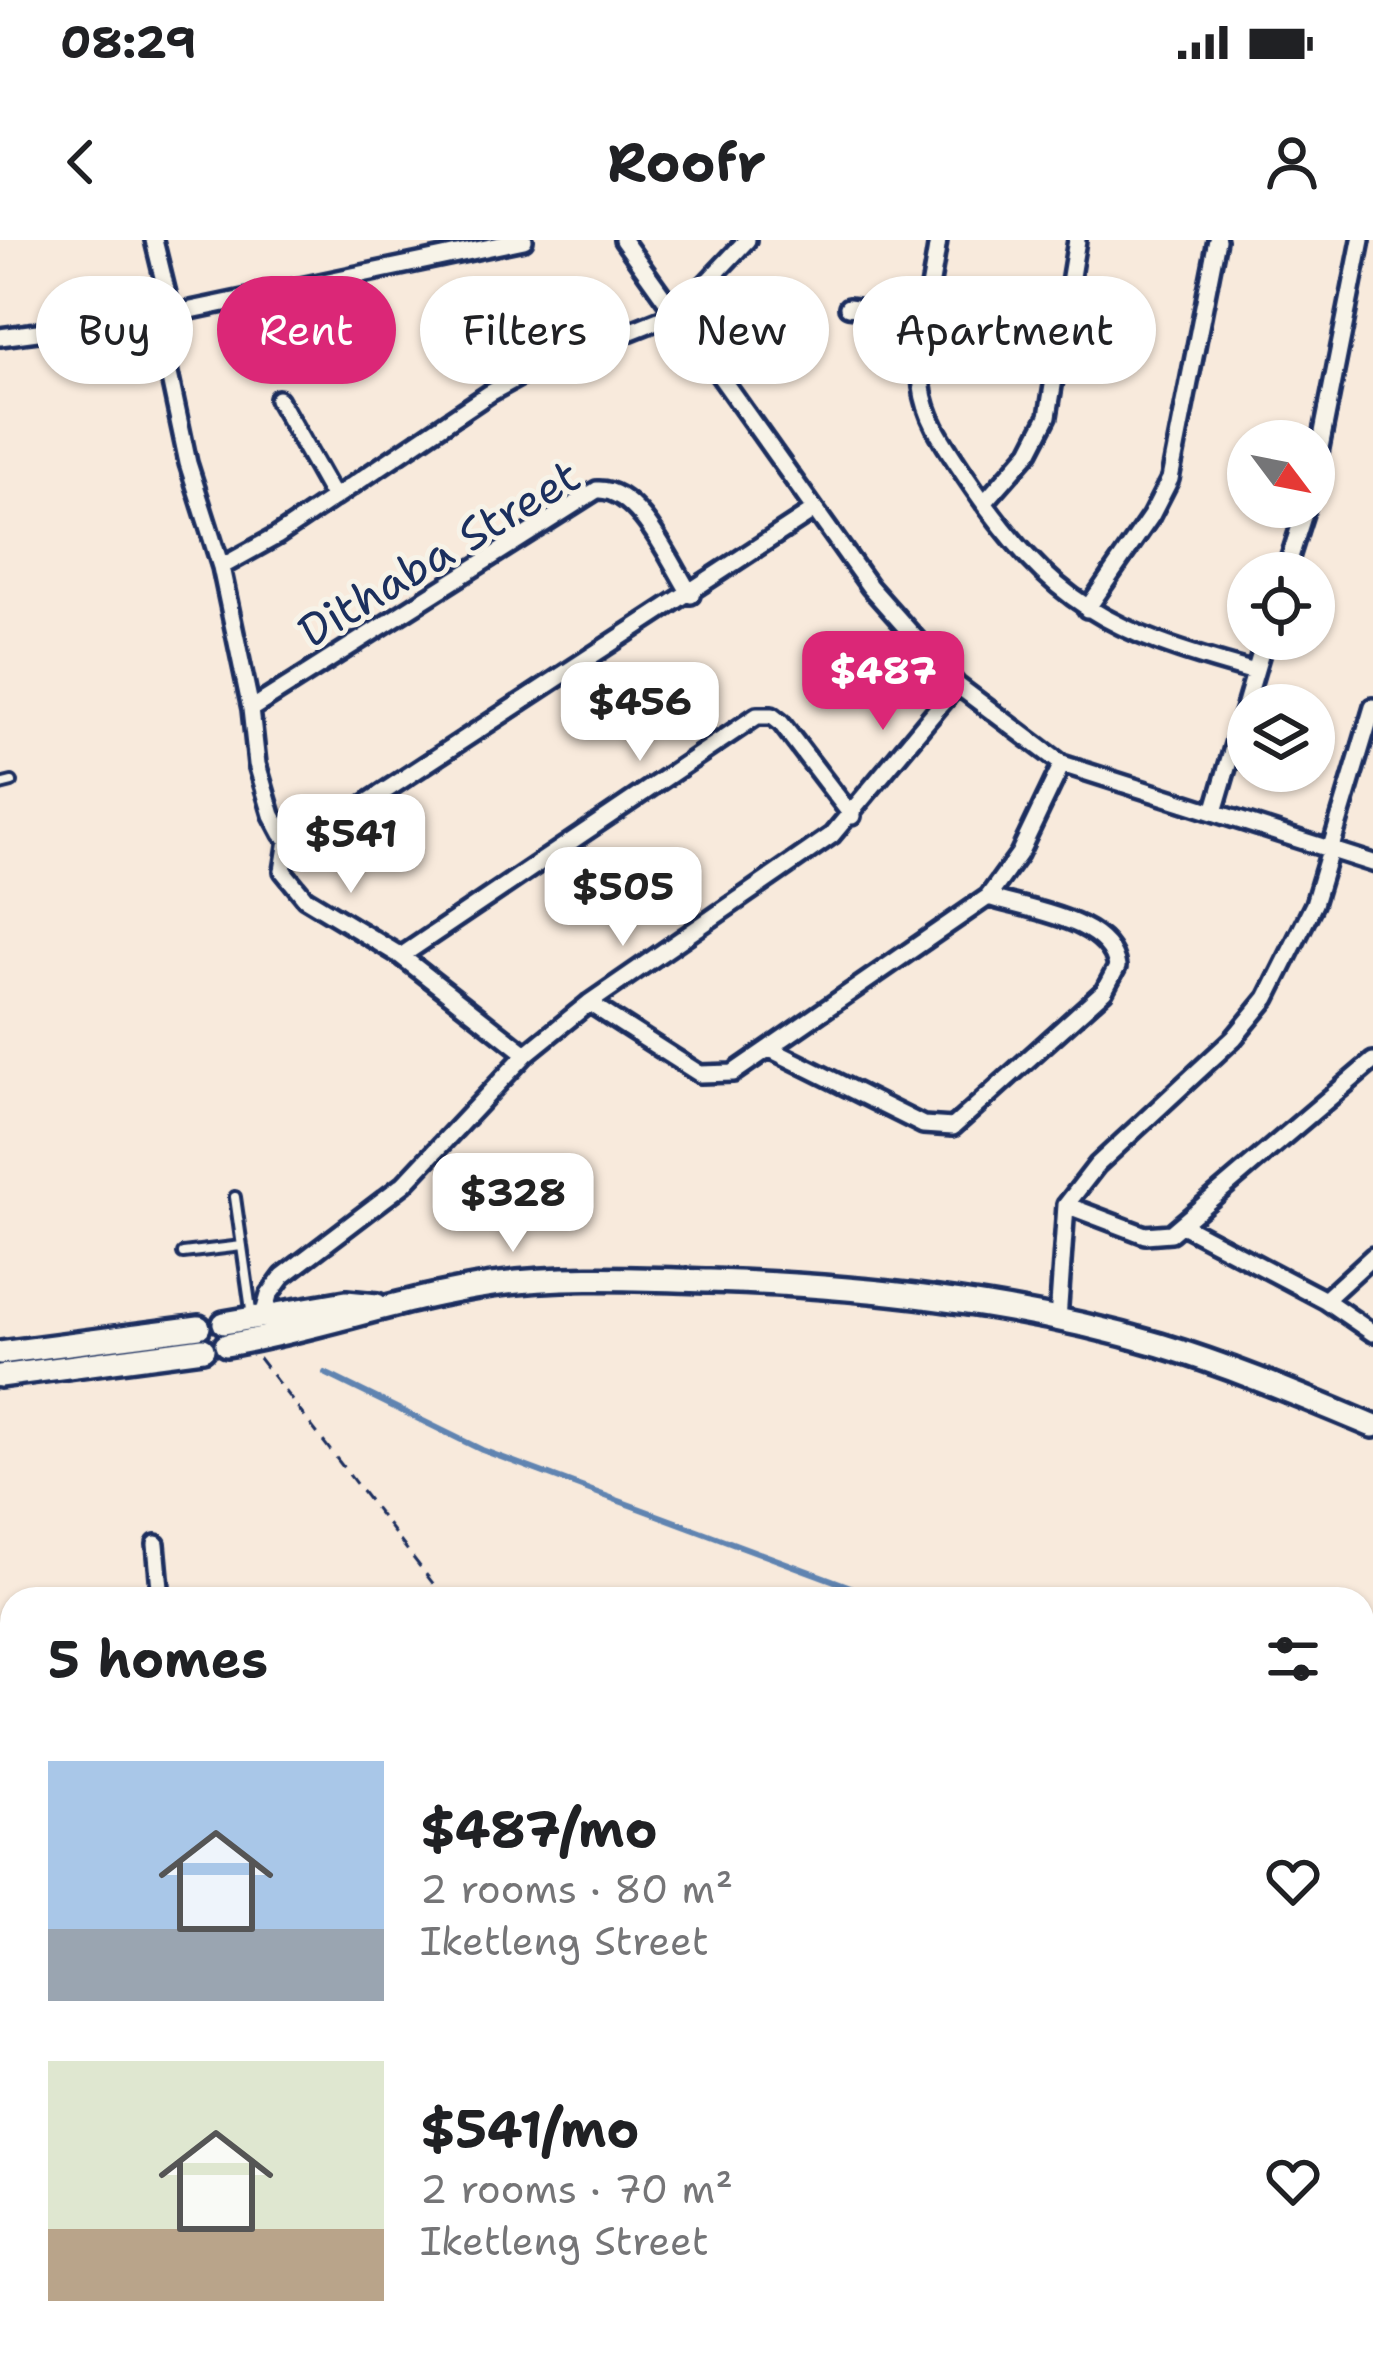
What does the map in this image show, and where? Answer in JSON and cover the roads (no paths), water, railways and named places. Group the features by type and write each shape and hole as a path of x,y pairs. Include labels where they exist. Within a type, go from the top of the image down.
{"main road":[{"path":"0,1353 220,1337 258,1317 346,1302 377,1305 496,1285 655,1280 872,1292 1058,1320 1194,1356 1373,1426"},
{"path":"0,1376 348,1320 377,1305"}],"street":[{"path":"154,240 159,276"},
{"path":"193,309 524,240"},
{"path":"623,240 654,280"},
{"path":"714,276 748,240"},
{"path":"933,276 938,240"},
{"path":"984,503 1030,451 1048,416 1077,240"},
{"path":"1087,609 1151,516 1170,478 1217,240"},
{"path":"1325,420 1361,240"},
{"path":"848,307 853,308"},
{"path":"221,567 530,371 654,322"},
{"path":"0,337 36,332"},
{"path":"176,384 188,463 221,567 263,788 288,841 283,871 294,889 400,956 526,1054"},
{"path":"727,384 813,511 897,621 957,685 1062,764 1373,863"},
{"path":"924,384 926,408 984,503 1053,582 1087,609 1139,639 1255,672"},
{"path":"278,399 334,498"},
{"name":"Dithaba Street","path":"251,709 597,490 608,489 629,501 691,595"},
{"path":"288,841 310,840 813,511"},
{"path":"1214,812 1259,660"},
{"path":"258,1317 284,1276 404,1184 526,1054 590,1003 812,851 852,816 957,685"},
{"path":"1058,1320 1066,1205 1097,1165 1234,1038 1267,998 1307,920 1334,850 1373,707"},
{"path":"400,956 757,716 772,716 781,723 852,816"},
{"path":"590,1003 710,1077 733,1073 988,897 1018,854 1062,764"},
{"path":"770,1049 923,1126 953,1127 1104,991 1118,967 1112,947 1096,933 988,897"},
{"path":"1066,1205 1154,1236 1184,1226 1373,1061"},
{"path":"1184,1226 1325,1300 1373,1333"},
{"path":"1325,1300 1373,1256"},
{"path":"156,1544 159,1587"}],"lane":[{"path":"0,785 12,782"},
{"path":"235,1197 258,1317"},
{"path":"183,1253 242,1246"}],"waterway":[{"path":"325,1373 482,1450 851,1587"}]}
